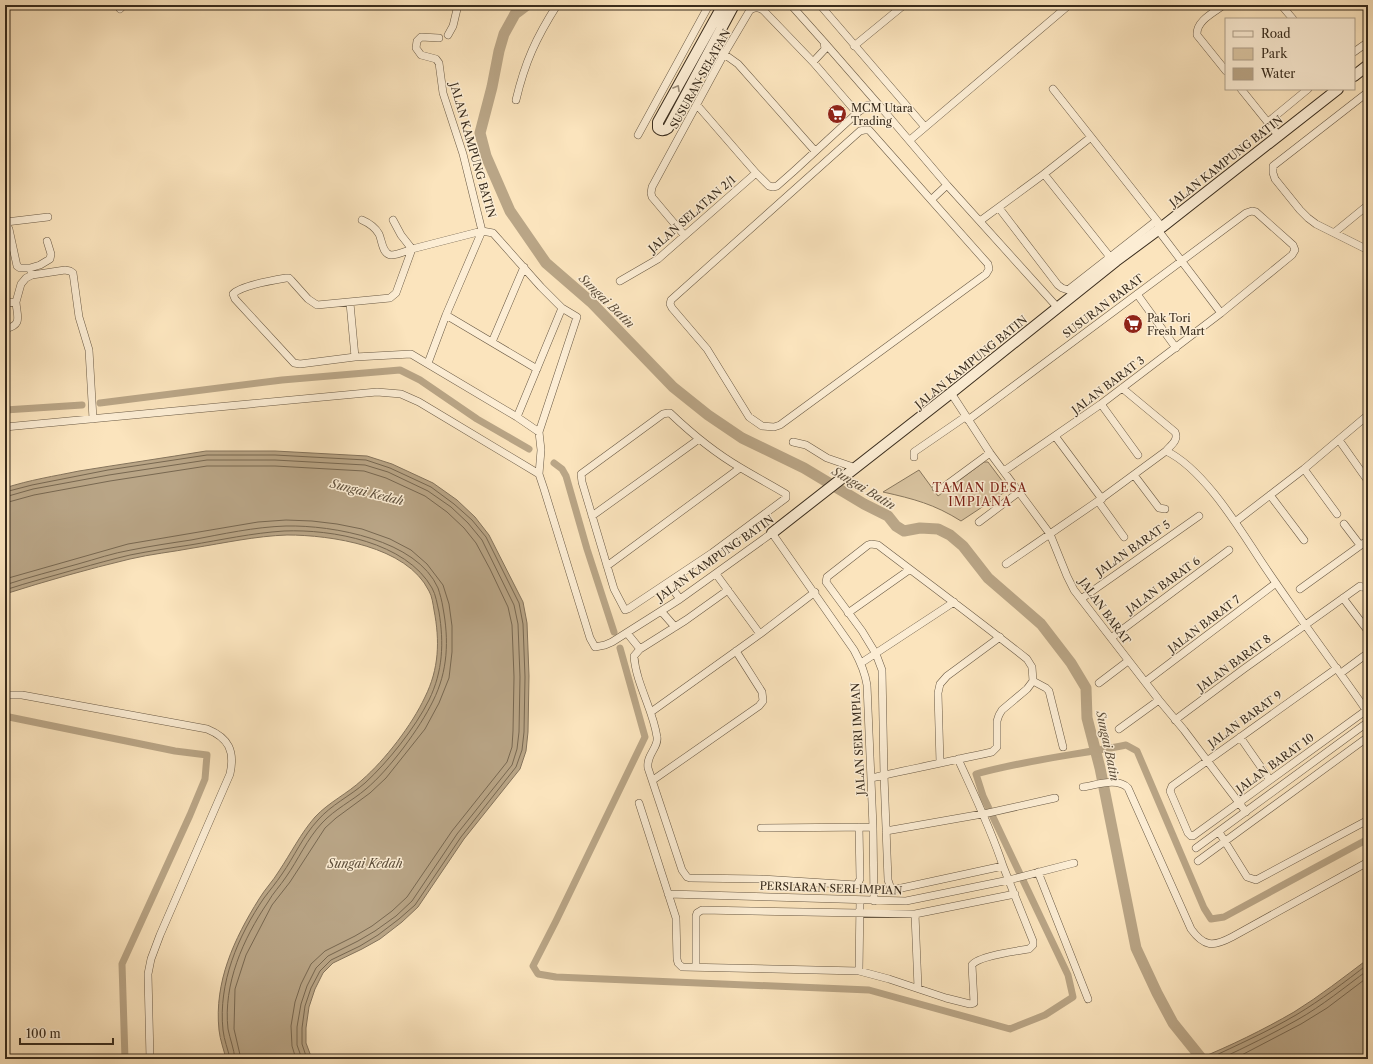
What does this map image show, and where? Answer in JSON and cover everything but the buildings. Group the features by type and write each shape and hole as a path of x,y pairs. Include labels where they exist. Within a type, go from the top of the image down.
{"street":[{"path":"448,35 453,26 458,5"},
{"path":"516,100 521,79 534,43 557,5"},
{"path":"638,135 709,5"},
{"path":"723,5 658,122 660,130 668,128 734,5"},
{"path":"791,5 879,104 947,185 1058,308"},
{"path":"820,5 925,127"},
{"path":"854,46 904,5"},
{"path":"910,140 1069,5"},
{"path":"1224,5 1202,22 1198,27 1197,35 1225,70"},
{"path":"1281,5 1291,18"},
{"name":"SUSURAN SELATAN","path":"684,235 652,197 652,188 698,105 724,54 750,10 754,7 758,7 763,10 813,62 857,113"},
{"name":"JALAN KAMPUNG BATIN","path":"439,38 421,37 417,41 416,48 421,55 436,59 439,63 443,93 462,154 482,231"},
{"path":"813,62 825,50 824,42"},
{"path":"1355,51 1368,42"},
{"path":"712,48 738,64 815,151"},
{"path":"1355,75 1368,65"},
{"path":"1053,89 1159,226 1221,313"},
{"path":"1242,90 1278,135"},
{"path":"1268,122 1307,90"},
{"name":"JALAN KAMPUNG BATIN","path":"538,474 592,643 599,647 612,642 680,599 772,533 951,394 1058,308 1113,259 1159,226 1337,90"},
{"path":"1368,92 1273,166 1275,179 1300,210 1316,224 1335,232 1368,250"},
{"path":"698,105 756,173 769,186 773,187 777,186 857,113 868,105 879,104"},
{"path":"869,130 932,199 988,264 989,270 986,274 780,425 768,427 762,426 755,422 749,417 708,349 672,308 670,304 671,300 860,132 869,130"},
{"path":"980,221 1091,137"},
{"name":"JALAN SELATAN 2/1","path":"620,281 658,259 756,173"},
{"path":"998,208 1062,288 1068,290 1113,259 1044,174"},
{"path":"932,199 947,185"},
{"path":"1335,232 1368,205"},
{"name":"JALAN BARAT 3","path":"1004,471 1101,404 1176,348 1292,254 1295,250 1293,245 1256,212 1252,211"},
{"name":"SUSURAN BARAT","path":"914,457 914,452 967,418 1246,213 1252,211"},
{"path":"48,217 6,222 17,266 31,271 65,270 73,273 79,317 88,350 94,419"},
{"path":"5,427 389,392 401,394 419,402 538,474 541,450 539,432 577,318 562,308 540,287 496,236 489,231 482,231 391,255 385,251 379,234 369,223 362,220"},
{"path":"393,220 401,235 412,249"},
{"path":"428,363 446,315 482,231"},
{"path":"5,329 16,325 16,302 23,281 31,271 46,262 51,256 47,241"},
{"path":"412,249 396,294 393,297 350,303 317,305 313,304 289,278 261,283 234,292 233,294 294,363 300,364 356,357 410,354 428,363 517,416 539,432"},
{"path":"492,342 524,267"},
{"path":"1137,294 1176,348"},
{"path":"5,304 16,302"},
{"path":"350,303 356,357"},
{"path":"517,416 562,308"},
{"path":"446,315 537,369"},
{"path":"1006,564 1100,500 1166,451 1176,440 1177,436 1175,432 1122,388"},
{"name":"JALAN BARAT","path":"951,394 990,453 1050,534 1067,576 1081,599 1246,812"},
{"path":"1101,404 1138,454"},
{"path":"670,413 699,440 740,468 786,494 786,498 712,553 625,610 614,589 582,482 582,474 664,414 670,413"},
{"path":"1235,522 1304,469 1368,415"},
{"path":"1055,436 1124,537"},
{"path":"592,516 699,440"},
{"path":"1339,440 1368,481"},
{"path":"793,442 806,445 827,458 856,468"},
{"path":"1166,451 1173,455 1202,480 1235,522 1305,625 1367,709"},
{"path":"936,488 941,488 990,453"},
{"path":"607,566 740,468"},
{"path":"1304,469 1337,514"},
{"path":"1134,475 1159,508 1165,509"},
{"path":"979,522 1019,492"},
{"path":"1270,495 1304,540"},
{"name":"JALAN BARAT 5","path":"1081,599 1199,516"},
{"path":"1344,524 1360,545"},
{"name":"JALAN SERI IMPIAN","path":"772,533 815,592 861,663 867,685 873,827 874,901"},
{"path":"1300,589 1368,540"},
{"path":"871,778 884,775 958,759 995,750 997,747 997,721 999,715 1002,710 1027,689 1033,681 1032,666 1027,659 878,545 871,544 827,577 826,582 876,654 881,665 883,676 884,775 886,831 888,880 890,886 892,889 897,889 1003,866"},
{"name":"JALAN BARAT 6","path":"1110,638 1230,550"},
{"path":"848,613 909,570"},
{"path":"716,574 760,634"},
{"name":"JALAN BARAT 7","path":"1145,682 1276,582"},
{"path":"668,583 680,599"},
{"name":"JALAN BARAT 8","path":"1175,720 1305,625 1360,586 1362,587"},
{"path":"728,590 675,627 640,649 635,654 640,683 655,724 658,740 647,764 682,870 687,877 690,878 760,879 857,884 860,879 859,827"},
{"path":"651,712 760,634 815,592"},
{"path":"1343,598 1368,630"},
{"path":"861,663 954,602"},
{"path":"661,611 675,627"},
{"path":"627,633 640,649"},
{"path":"940,763 938,693 940,684 947,676 1000,637"},
{"path":"653,780 759,706 763,701 762,692 736,651"},
{"name":"JALAN BARAT 9","path":"1195,834 1191,836 1188,833 1170,791 1172,786 1240,737 1368,653"},
{"path":"1099,683 1128,661"},
{"path":"1033,681 1049,691 1063,747"},
{"path":"5,695 22,695 207,729 217,733 224,739 228,746 232,760 230,774 160,934 149,966 148,986 150,1059"},
{"path":"1119,729 1159,700"},
{"name":"JALAN BARAT 10","path":"1195,834 1367,709"},
{"path":"1196,848 1368,722"},
{"path":"1240,737 1270,780"},
{"path":"1198,861 1368,737"},
{"path":"639,803 677,925 678,963 682,967 859,971 970,1004 974,1003 973,963 982,959 1029,949 1033,945 1033,941 1015,894 1012,880 1003,866 985,813 958,759"},
{"path":"1083,787 1108,783 1121,783 1131,792 1191,929 1199,939 1212,945 1224,942 1368,862"},
{"path":"886,831 996,811 1055,798"},
{"path":"1219,832 1247,877 1256,880 1368,820"},
{"path":"761,828 873,827"},
{"name":"PERSIARAN SERI IMPIAN","path":"668,894 874,901 913,900 1012,880 1074,863"},
{"path":"1038,872 1088,999"},
{"path":"696,967 696,916 699,911 702,910 915,914 1015,894"},
{"path":"859,971 860,900"},
{"path":"915,914 918,988"}],"green space":[{"path":"984,462 988,462 1006,486 1005,492 961,521 942,510 924,503 883,492 919,470 938,496"}],"water":[{"name":"Sungai Kedah","path":"206,451 275,451 367,456 392,464 433,483 457,500 475,517 489,535 523,602 527,623 529,676 528,732 526,751 520,769 464,839 418,907 380,939 333,963 323,973 315,989 309,1007 306,1028 306,1043 312,1059 226,1059 220,1034 218,1012 223,978 234,945 250,914 261,895 277,875 305,830 320,812 356,785 380,763 397,742 420,708 430,686 436,665 437,655 436,621 429,591 418,576 404,563 366,546 325,537 287,535 252,538 138,557 67,575 5,594 5,488 33,480 79,471"},
{"path":"1368,959 1368,1059 1198,1059 1222,1049 1294,1012 1323,993"}],"waterway":[{"name":"Sungai Batin","path":"527,5 515,14 504,34 480,133 486,156 510,211 546,263 591,302 673,387 708,415 742,438 804,468 864,504 888,516 896,526 904,531 920,528 938,529 950,535 963,546 988,578 1041,624 1071,663 1086,688 1087,718 1100,768 1136,948 1173,1023 1202,1059"},
{"path":"100,403 282,380 400,370 420,380 477,419 529,449"},
{"path":"5,410 82,405"},
{"path":"554,463 562,469 566,476 587,549 614,632"},
{"path":"620,648 645,737 533,966 538,974 556,977 869,990 1010,1029 1045,1015 1073,997 1068,975 983,796 976,774 1032,761 1126,745 1137,751 1204,908 1211,919 1224,917 1368,839"},
{"path":"5,721 9,717 175,751 207,755 205,779 122,964 125,1059"}],"place":[{"name":"MCM Utara Trading","path":"837,114"},
{"name":"Pak Tori Fresh Mart","path":"1133,324"}],"district":[{"name":"TAMAN DESA IMPIANA","path":"980,494"}]}
